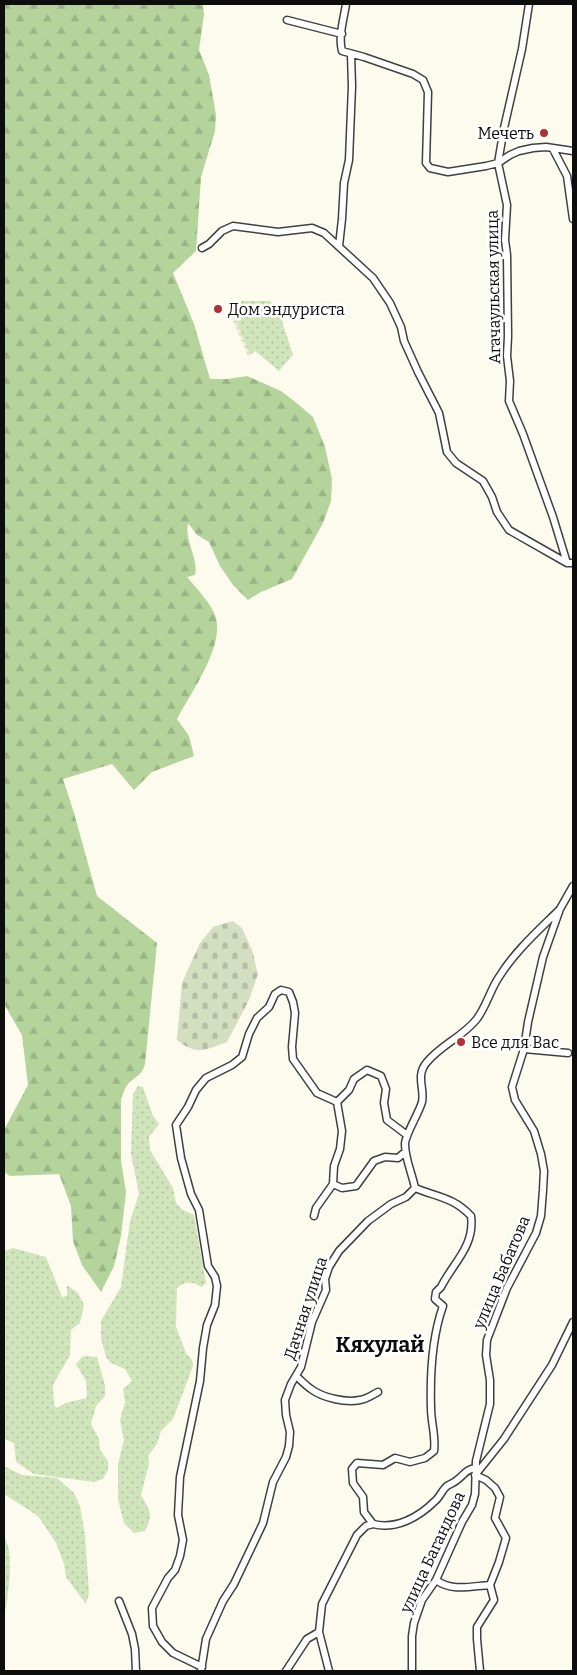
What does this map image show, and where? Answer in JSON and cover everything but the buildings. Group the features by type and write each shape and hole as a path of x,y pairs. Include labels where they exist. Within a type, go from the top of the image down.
{"street":[{"path":"346,4 340,49 344,53 386,64 413,74 423,80 428,92 426,163 430,168 448,172 486,166 498,163 510,155 538,147 573,151"},
{"name":"Агачаульская улица","path":"529,4 522,49 498,163 507,205 507,356 510,381 509,401 570,563"},
{"path":"286,20 342,34"},
{"path":"339,246 344,183 349,160 352,86 350,54"},
{"path":"553,149 568,176 573,219"},
{"name":"Агачаульская улица","path":"202,248 222,231 233,226 278,232 312,228 324,233 373,278 390,303 401,327 404,341 439,413 447,452 456,463 483,481 492,496 497,512 509,530 570,563"},
{"name":"улица Бабатова","path":"475,1472 490,1404 490,1380 486,1355 487,1340 507,1288 536,1233 543,1204 544,1171 538,1142 531,1124 512,1094 513,1082 524,1049 528,1022 543,957 560,909 573,886"},
{"path":"373,1524 364,1512 363,1497 354,1483 352,1469 357,1463 383,1465 395,1458 410,1462 425,1458 434,1451 435,1439 430,1409 432,1366 435,1334 443,1306 435,1299 436,1292 465,1250 472,1226 471,1216 455,1203 447,1198 415,1188 405,1152 405,1138 422,1100 420,1074 425,1063 444,1044 476,1021 506,965 560,909"},
{"path":"201,1669 173,1653 162,1642 152,1626 152,1608 168,1578 175,1570 180,1556 183,1540 178,1516 180,1478 200,1381 207,1325 215,1305 217,1286 215,1277 208,1266 199,1210 181,1158 176,1125 196,1090 206,1078 232,1065 242,1057 249,1034 257,1018 268,1007 275,994 281,990 289,992 295,1013 292,1047 293,1059 317,1093 337,1102"},
{"path":"524,1049 568,1053"},
{"path":"337,1102 349,1090 354,1079 367,1070 381,1076 386,1089 384,1103 387,1120 407,1134"},
{"path":"314,1216 316,1208 333,1184 334,1166 340,1149 342,1131 337,1102"},
{"path":"333,1184 342,1188 356,1186 374,1161 385,1157 398,1158 405,1152"},
{"name":"Дачная улица","path":"201,1669 206,1639 223,1600 234,1584 263,1523 273,1482 286,1457 290,1432 285,1400 291,1384 301,1367 312,1322 326,1290 325,1279 329,1267 339,1251 378,1212 406,1197 415,1188"},
{"path":"475,1472 504,1439 552,1365 573,1322"},
{"path":"296,1376 319,1394 335,1399 359,1401 378,1392"},
{"path":"329,1671 319,1632 322,1604 357,1535 366,1526 373,1524 383,1527 404,1522 435,1501 446,1487 458,1480 470,1468 495,1488 500,1497 495,1518 506,1538 490,1586 494,1600 477,1627 480,1671"},
{"name":"улица Багандова","path":"412,1671 414,1623 422,1600 436,1580 462,1522 472,1505 475,1472"},
{"path":"436,1580 441,1584 459,1588 490,1586"},
{"path":"119,1601 132,1634 136,1671"},
{"path":"286,1671 307,1639 319,1632"}],"shaded area":[{"path":"233,313 250,355 248,356 230,314"}],"green space":[{"path":"4,4 203,4 204,14 199,50 209,75 216,115 215,131 201,177 196,251 173,273 194,324 210,379 247,376 281,391 293,400 313,417 325,447 332,479 331,501 323,523 292,579 261,592 248,600 233,585 220,566 209,542 197,535 188,523 188,536 196,569 195,575 187,577 210,605 215,615 217,627 212,654 177,719 189,736 194,756 152,772 134,790 112,764 63,779 97,896 157,943 145,1064 140,1074 127,1086 121,1100 121,1161 126,1192 121,1236 114,1266 101,1292 82,1265 73,1241 71,1206 59,1174 10,1176 4,1172 4,1130 28,1085 22,1035 4,1004"},
{"path":"241,301 270,301 280,315 293,355 279,371 255,351 250,355 233,313 241,311"},
{"path":"233,921 242,928 252,950 258,974 249,1000 227,1042 207,1049 196,1050 177,1040 182,983 200,943 213,927"},
{"path":"138,1086 143,1087 153,1116 159,1124 149,1137 150,1150 173,1188 176,1203 183,1210 194,1215 206,1283 201,1287 192,1283 186,1283 177,1288 176,1327 193,1366 173,1419 161,1431 157,1444 148,1456 149,1463 141,1495 149,1509 150,1516 145,1531 134,1533 124,1523 118,1500 118,1464 124,1440 120,1420 125,1402 123,1389 132,1381 125,1369 111,1363 106,1357 101,1338 101,1321 121,1287 130,1221 139,1194 131,1154 133,1094"},
{"path":"13,1248 46,1257 62,1297 67,1296 67,1285 78,1293 84,1305 80,1323 71,1330 70,1355 53,1385 54,1405 57,1408 65,1403 87,1398 86,1381 76,1364 83,1356 97,1357 105,1385 105,1396 96,1406 91,1424 99,1439 100,1450 108,1461 108,1470 103,1479 94,1482 34,1474 16,1462 14,1443 4,1439 4,1251"},
{"path":"4,1466 22,1475 57,1478 74,1493 80,1506 85,1535 89,1593 86,1604 66,1577 64,1564 56,1543 38,1516 4,1494"},
{"path":"4,1537 10,1561 6,1609 4,1610"}],"place":[{"name":"Мечеть","path":"544,133"},
{"name":"Дом эндуриста","path":"218,309"},
{"name":"Все для Вас","path":"461,1042"}],"district":[{"name":"Кяхулай","path":"380,1345"}]}
